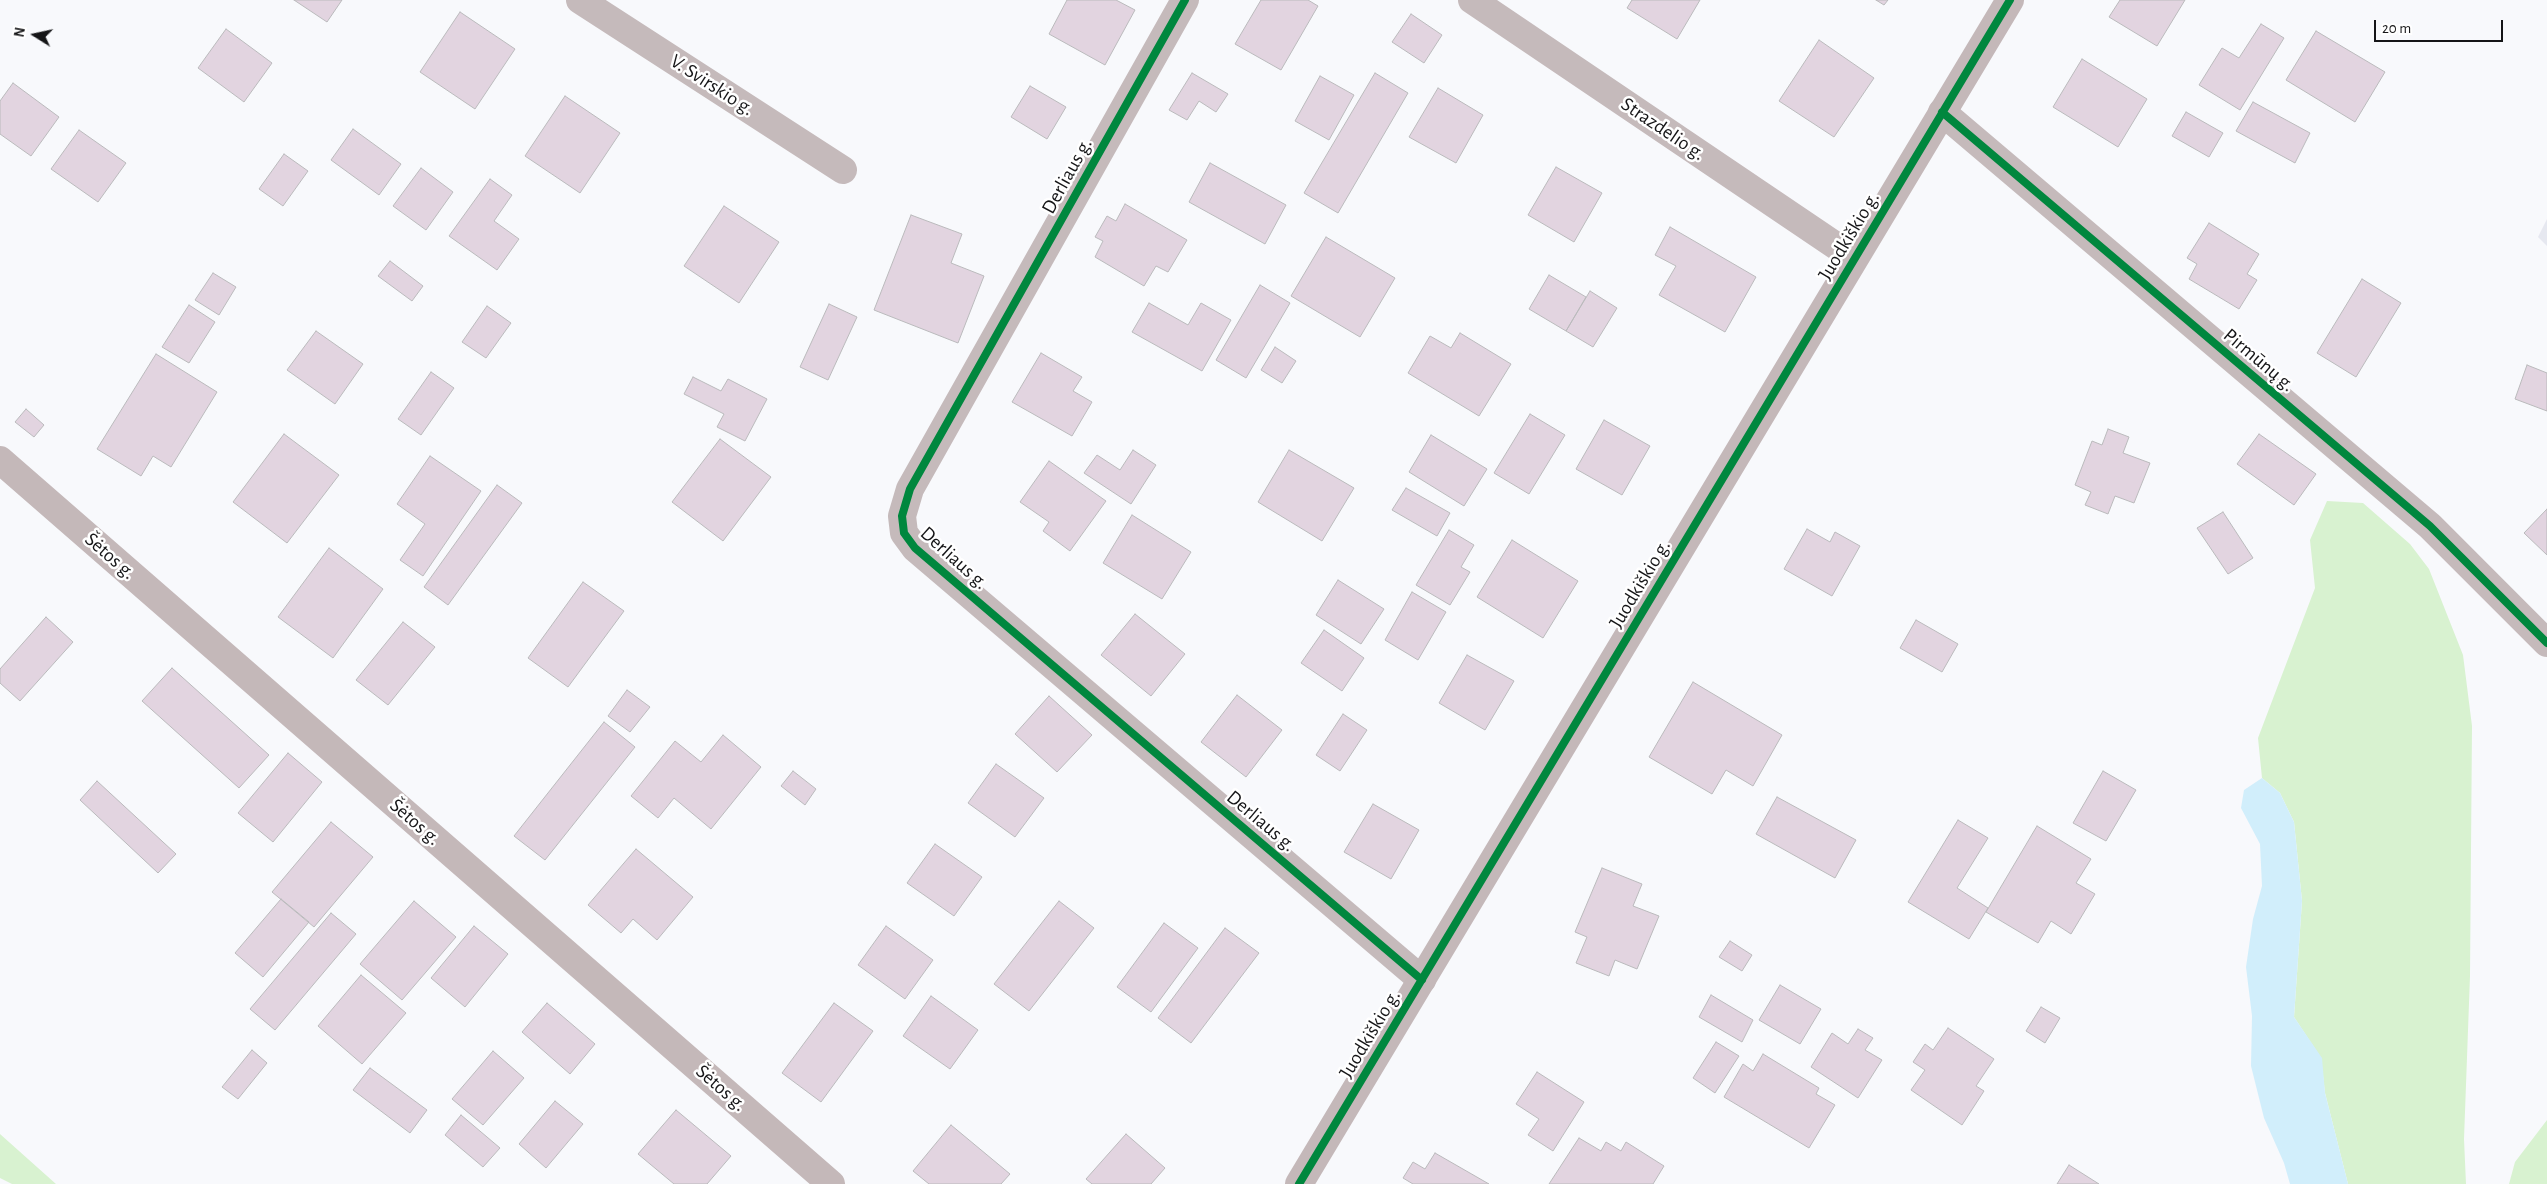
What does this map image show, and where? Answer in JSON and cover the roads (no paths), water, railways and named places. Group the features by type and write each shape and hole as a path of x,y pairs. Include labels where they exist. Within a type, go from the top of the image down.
{"street":[{"name":"V. Svirskio g.","path":"580,0 843,170"},
{"name":"Derliaus g.","path":"1185,0 910,489 902,516 904,533 915,548 1422,980"},
{"name":"Strazdelio g.","path":"1472,0 1854,258"},
{"name":"Juodkiškio g.","path":"1299,1184 2010,0"},
{"name":"Pirmūnų g.","path":"1942,112 2430,526 2547,642"},
{"name":"Šėtos g.","path":"0,460 831,1184"}],"water":[{"path":"2262,778 2280,793 2294,822 2302,901 2294,1017 2322,1058 2325,1093 2348,1184 2290,1184 2284,1163 2264,1118 2251,1066 2252,1016 2246,967 2253,919 2262,886 2260,844 2241,808 2244,790"}]}
